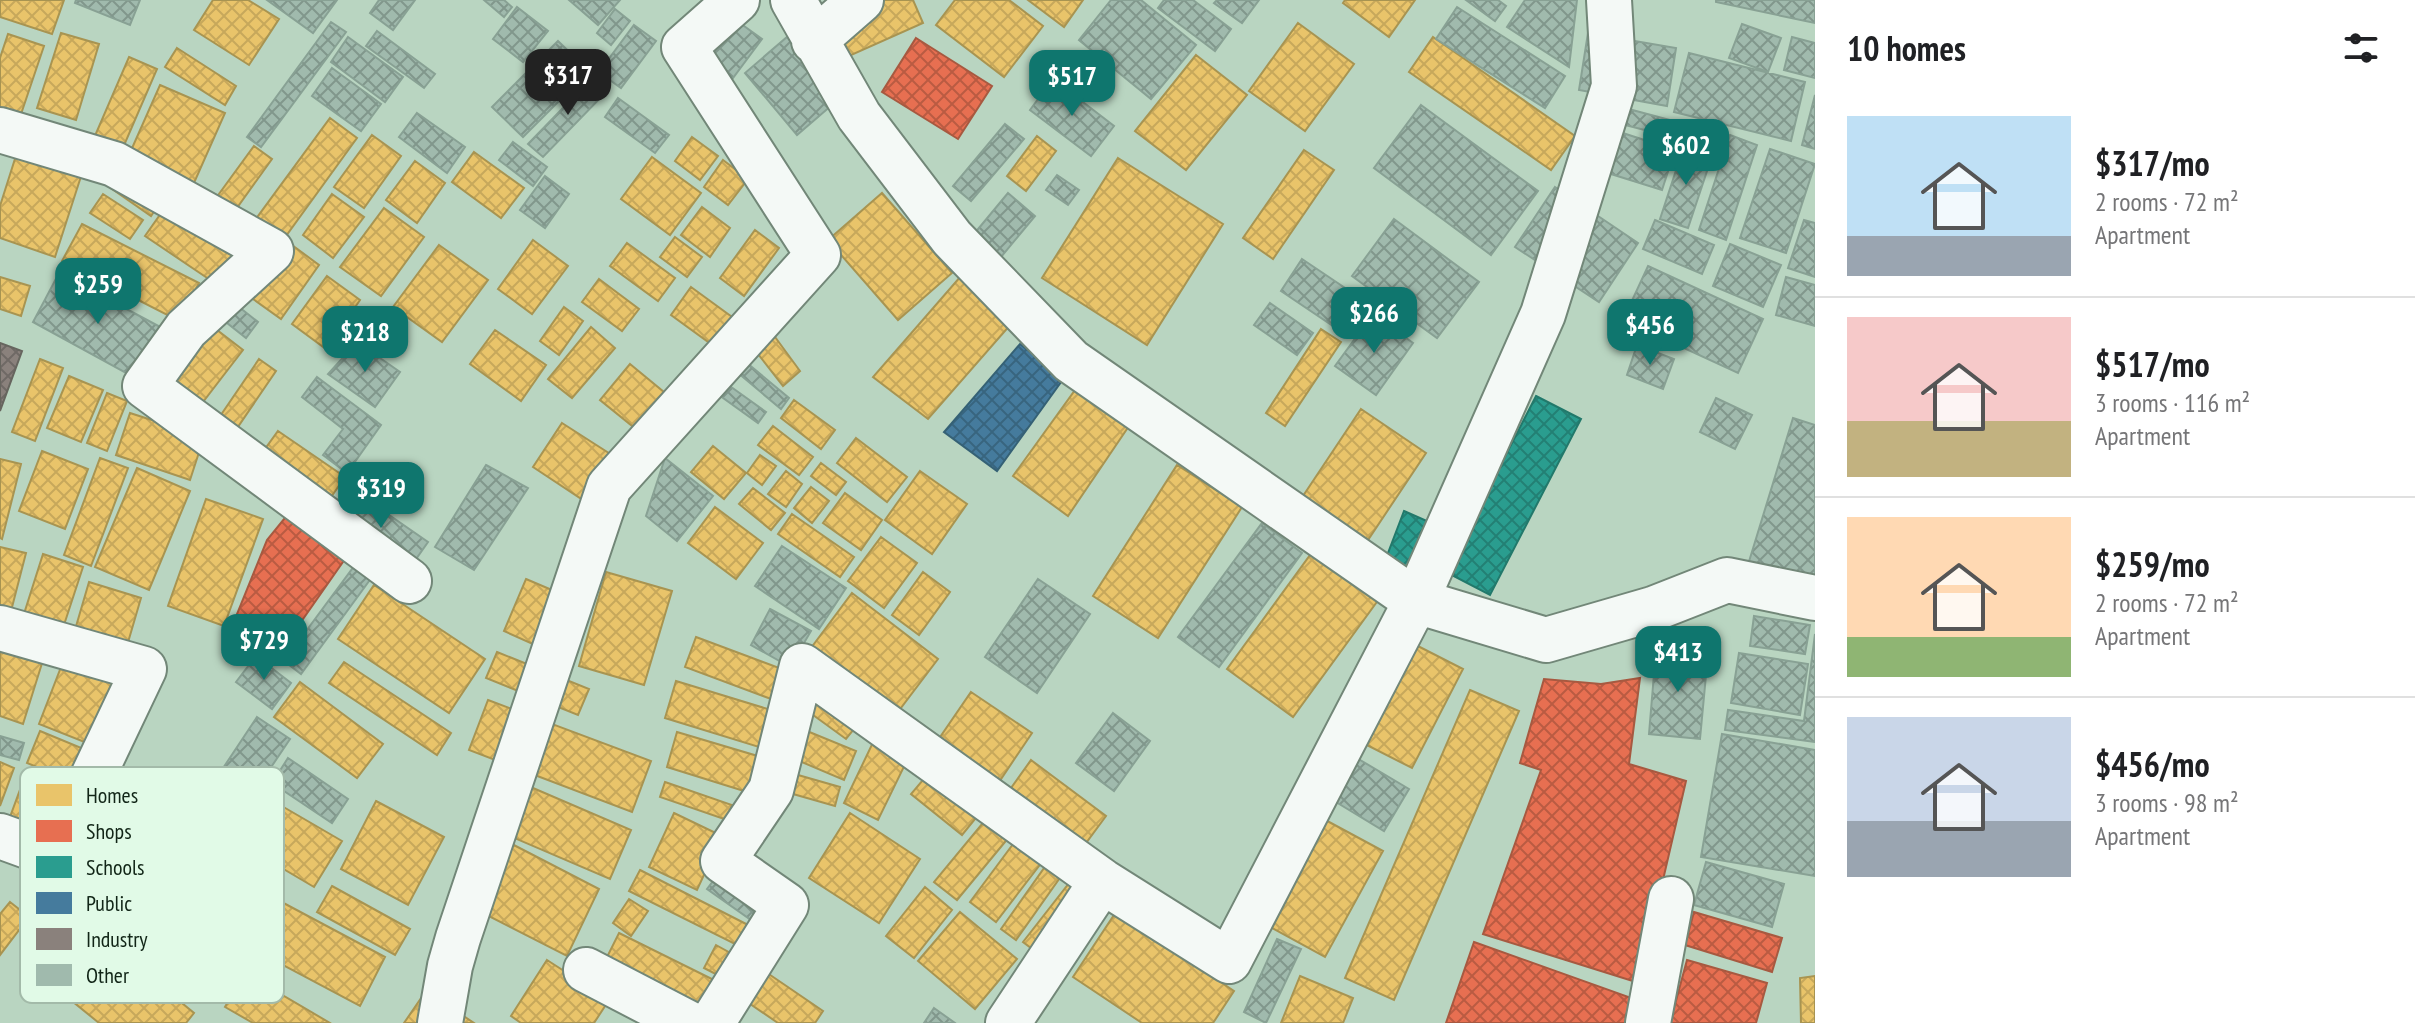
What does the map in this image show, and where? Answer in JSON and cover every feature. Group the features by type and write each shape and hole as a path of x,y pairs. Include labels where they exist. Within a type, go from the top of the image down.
{"street":[{"path":"440,1023 458,938 609,487 818,255 684,47 737,0"},
{"path":"793,0 859,116 952,238 1071,361 1416,601 1546,640 1653,609 1727,580 1815,598"},
{"path":"814,41 861,0"},
{"path":"712,1023 786,905 723,861 771,790 802,666 1102,881 1229,961 1416,601 1543,314 1614,86 1609,0"},
{"path":"0,130 114,164 271,251 186,329 145,386 409,581"},
{"path":"0,628 144,669 97,767"},
{"path":"0,836 20,843"},
{"path":"1008,1023 1102,881"},
{"path":"1648,1023 1671,899"},
{"path":"586,970 688,1023"}],"building: Homes":[{"path":"0,0 64,0 52,34 0,17"},
{"path":"213,0 248,0 279,19 249,65 194,30"},
{"path":"835,0 913,0 923,23 849,56 826,4"},
{"path":"955,0 1009,0 1043,26 1004,77 936,25"},
{"path":"1028,0 1083,0 1064,27"},
{"path":"1345,0 1415,0 1389,37 1343,3"},
{"path":"1298,23 1354,64 1305,131 1249,91"},
{"path":"61,33 99,44 76,120 37,108"},
{"path":"8,34 44,46 18,123 0,117 0,58"},
{"path":"1433,37 1575,136 1551,170 1409,72"},
{"path":"177,48 236,86 225,105 165,67"},
{"path":"1196,55 1247,95 1186,170 1135,131"},
{"path":"129,57 157,69 119,157 91,145"},
{"path":"160,85 225,113 190,192 125,164"},
{"path":"330,118 357,138 278,247 250,227"},
{"path":"372,135 401,156 364,208 334,187"},
{"path":"1037,136 1056,151 1026,191 1007,176"},
{"path":"692,137 718,156 700,180 675,161"},
{"path":"20,143 85,164 55,257 0,238 0,206"},
{"path":"254,146 272,159 234,212 216,198"},
{"path":"1304,150 1334,170 1273,259 1243,238"},
{"path":"474,152 524,188 501,218 452,182"},
{"path":"652,157 701,193 670,235 621,199"},
{"path":"1118,158 1223,224 1147,345 1042,278"},
{"path":"723,160 748,179 728,205 704,187"},
{"path":"415,161 445,183 417,223 386,200"},
{"path":"102,182 161,201 151,216"},
{"path":"882,193 952,273 898,320 828,240"},
{"path":"103,194 143,220 130,239 90,213"},
{"path":"332,194 364,217 333,258 303,235"},
{"path":"169,202 246,255 222,288 145,236"},
{"path":"702,207 730,228 710,257 681,235"},
{"path":"384,208 424,237 381,296 340,267"},
{"path":"82,224 199,283 179,321 62,261"},
{"path":"755,230 779,248 744,296 720,278"},
{"path":"675,237 702,257 687,277 660,257"},
{"path":"533,240 568,266 532,314 498,289"},
{"path":"627,243 675,278 658,301 610,266"},
{"path":"292,245 319,265 281,319 253,299"},
{"path":"439,245 488,280 442,342 393,307"},
{"path":"327,276 360,300 326,349 292,324"},
{"path":"961,276 1011,324 928,419 873,377"},
{"path":"0,277 30,286 21,316 0,309"},
{"path":"599,279 639,309 622,331 582,302"},
{"path":"691,287 743,325 722,352 671,315"},
{"path":"564,307 583,321 559,355 540,341"},
{"path":"208,323 243,350 196,411 161,383"},
{"path":"767,326 800,371 783,386 751,345"},
{"path":"591,327 615,348 572,398 548,379"},
{"path":"1321,329 1341,342 1285,426 1266,413"},
{"path":"495,330 546,365 521,401 470,364"},
{"path":"40,359 63,368 35,441 12,432"},
{"path":"259,359 276,371 229,440 212,428"},
{"path":"630,364 676,402 647,438 600,400"},
{"path":"69,376 103,390 81,442 47,428"},
{"path":"1078,386 1131,423 1068,516 1013,476"},
{"path":"107,393 127,401 107,451 87,443"},
{"path":"794,400 835,430 821,449 781,418"},
{"path":"1361,409 1426,453 1366,543 1301,499"},
{"path":"130,413 204,437 190,480 116,455"},
{"path":"562,423 615,457 586,502 533,467"},
{"path":"773,426 813,457 799,475 758,445"},
{"path":"278,431 345,477 324,507 257,460"},
{"path":"856,438 907,477 887,502 837,463"},
{"path":"713,446 746,473 724,499 691,472"},
{"path":"42,451 88,469 65,529 19,511"},
{"path":"760,455 776,466 762,485 747,473"},
{"path":"100,458 128,468 91,566 64,555"},
{"path":"0,459 21,464 2,539 0,538"},
{"path":"821,463 846,482 836,495 811,476"},
{"path":"1177,465 1242,507 1158,638 1093,596"},
{"path":"137,468 190,491 149,590 95,567"},
{"path":"786,471 802,484 786,507 768,494"},
{"path":"920,471 967,504 932,554 885,520"},
{"path":"811,487 829,501 812,523 794,508"},
{"path":"753,488 785,513 771,530 739,504"},
{"path":"845,493 882,520 861,550 823,523"},
{"path":"206,499 263,519 224,626 168,606"},
{"path":"715,507 763,543 736,579 688,543"},
{"path":"792,514 854,557 840,577 778,534"},
{"path":"881,537 917,563 884,608 848,581"},
{"path":"0,547 26,553 10,615 0,612"},
{"path":"1313,551 1379,599 1293,717 1227,669"},
{"path":"43,554 83,567 62,631 23,617"},
{"path":"606,572 672,591 644,685 579,666"},
{"path":"923,572 950,592 919,635 892,615"},
{"path":"526,579 578,601 555,654 504,631"},
{"path":"89,582 141,598 124,656 72,640"},
{"path":"374,585 485,659 449,713 338,639"},
{"path":"852,593 938,659 894,717 808,652"},
{"path":"696,637 790,672 779,702 685,667"},
{"path":"1408,641 1463,669 1412,768 1357,740"},
{"path":"0,642 44,657 23,724 0,716"},
{"path":"68,649 131,675 102,749 39,724"},
{"path":"497,652 589,689 578,715 486,678"},
{"path":"344,662 451,733 437,755 329,683"},
{"path":"676,681 784,714 772,751 665,718"},
{"path":"300,682 383,744 357,778 274,717"},
{"path":"814,682 863,718 846,739 798,704"},
{"path":"1470,690 1519,711 1394,1000 1345,978"},
{"path":"971,692 1032,733 997,785 936,743"},
{"path":"488,700 651,761 632,812 469,750"},
{"path":"802,729 856,751 844,780 790,757"},
{"path":"40,731 91,752 85,767 37,767 27,763"},
{"path":"677,732 771,760 760,796 667,767"},
{"path":"878,732 913,748 878,820 844,803"},
{"path":"1031,760 1106,816 1086,843 1011,788"},
{"path":"0,762 14,768 0,806"},
{"path":"934,767 984,808 962,835 911,794"},
{"path":"791,773 840,787 835,806 786,792"},
{"path":"519,782 631,830 610,879 498,831"},
{"path":"665,782 732,805 727,820 660,797"},
{"path":"20,790 20,833 6,828"},
{"path":"376,801 444,837 408,905 341,869"},
{"path":"284,807 342,841 314,887 284,869"},
{"path":"992,812 1014,831 957,900 934,882"},
{"path":"674,813 722,836 697,890 649,867"},
{"path":"850,813 920,859 879,923 809,878"},
{"path":"1318,816 1383,851 1325,957 1261,922"},
{"path":"1022,832 1049,853 996,922 970,902"},
{"path":"508,842 599,889 567,956 475,909"},
{"path":"1054,854 1069,865 1016,940 1001,929"},
{"path":"640,870 758,930 747,950 629,891"},
{"path":"1077,873 1089,883 1035,951 1023,942"},
{"path":"332,886 410,929 395,955 317,912"},
{"path":"925,887 952,910 914,958 886,936"},
{"path":"629,899 648,911 631,936 613,923"},
{"path":"10,902 20,910 20,929 0,955 0,914"},
{"path":"284,903 385,957 360,1006 284,966"},
{"path":"960,912 1017,959 975,1009 918,961"},
{"path":"1116,912 1234,991 1213,1023 1142,1023 1073,977"},
{"path":"619,933 724,985 707,1019 602,967"},
{"path":"716,945 743,960 731,982 704,968"},
{"path":"547,960 609,1000 594,1023 521,1023 511,1016"},
{"path":"760,968 823,1011 815,1023 778,1023 740,997"},
{"path":"1300,976 1353,998 1343,1023 1281,1023"},
{"path":"1815,976 1815,1023 1801,1023 1800,978"},
{"path":"426,991 474,1023 404,1023"},
{"path":"284,996 330,1023 253,1023 225,1007 227,1003 284,1003"},
{"path":"74,1003 182,1003 194,1013 186,1023 99,1023"}],"building: Shops":[{"path":"916,38 992,86 958,139 882,92"},
{"path":"293,508 352,549 275,659 233,624 267,540"},
{"path":"1640,678 1629,764 1686,781 1639,983 1483,934 1541,770 1520,763 1544,679 1601,684"},
{"path":"1694,912 1782,938 1772,972 1685,945"},
{"path":"1474,942 1637,1000 1629,1023 1446,1023"},
{"path":"1687,960 1767,983 1756,1023 1670,1023"}],"building: Schools":[{"path":"1536,396 1581,419 1490,595 1446,572"},
{"path":"1404,511 1436,525 1418,573 1385,561"}],"building: Public":[{"path":"1020,344 1064,378 997,471 944,432"}],"building: Industry":[{"path":"0,343 22,351 0,411"}],"building: Other":[{"path":"76,0 140,0 130,25 75,3"},
{"path":"267,0 337,0 313,33"},
{"path":"379,0 415,0 393,30 370,13"},
{"path":"484,0 504,0 512,7 504,17"},
{"path":"569,0 620,0 598,25"},
{"path":"1111,0 1141,0 1196,45 1151,99 1079,40"},
{"path":"1164,0 1193,0 1231,29 1215,51 1158,8"},
{"path":"1217,0 1259,0 1242,23 1214,3"},
{"path":"1466,0 1498,0 1506,6 1495,21"},
{"path":"1525,0 1577,0 1569,67 1507,27"},
{"path":"1815,0 1815,23 1716,2"},
{"path":"517,7 548,31 523,62 493,39"},
{"path":"1457,7 1565,76 1545,108 1436,39"},
{"path":"719,8 762,39 727,86 685,55"},
{"path":"615,9 630,21 611,45 597,33"},
{"path":"331,22 346,32 261,147 247,137"},
{"path":"1742,24 1781,38 1768,72 1729,58"},
{"path":"634,25 656,41 621,88 599,72"},
{"path":"377,31 435,74 424,88 366,46"},
{"path":"1588,33 1676,48 1667,106 1579,90"},
{"path":"348,37 403,77 385,102 331,62"},
{"path":"787,37 839,99 797,135 745,73"},
{"path":"1792,37 1815,43 1815,78 1784,70"},
{"path":"558,41 589,71 523,137 492,107"},
{"path":"1689,53 1805,82 1791,141 1674,112"},
{"path":"332,68 381,104 361,131 312,96"},
{"path":"594,76 608,90 543,157 528,144"},
{"path":"1053,79 1114,126 1091,156 1030,110"},
{"path":"1815,95 1815,149 1802,145"},
{"path":"618,98 669,135 655,153 605,117"},
{"path":"1610,104 1722,134 1718,149 1606,120"},
{"path":"1421,105 1538,191 1491,255 1374,168"},
{"path":"417,113 465,147 447,173 399,137"},
{"path":"1592,123 1675,150 1662,190 1579,164"},
{"path":"1005,124 1024,139 971,201 953,186"},
{"path":"1730,135 1757,145 1726,240 1699,230"},
{"path":"513,142 547,167 533,186 499,160"},
{"path":"1684,146 1712,156 1688,228 1660,219"},
{"path":"1770,149 1815,164 1786,253 1740,238"},
{"path":"1057,175 1079,190 1068,205 1046,190"},
{"path":"545,176 569,194 545,228 520,210"},
{"path":"1555,187 1638,243 1599,302 1515,247"},
{"path":"1008,193 1035,216 1001,257 974,234"},
{"path":"1394,219 1479,282 1437,338 1352,276"},
{"path":"1655,220 1714,245 1702,274 1643,249"},
{"path":"1804,220 1815,223 1815,277 1788,268"},
{"path":"1730,244 1781,265 1763,307 1713,286"},
{"path":"1302,259 1366,302 1345,334 1281,291"},
{"path":"1648,266 1763,319 1738,373 1623,320"},
{"path":"59,273 164,329 137,379 33,322"},
{"path":"1786,277 1815,285 1815,326 1776,315"},
{"path":"229,299 258,322 246,338 217,315"},
{"path":"1270,303 1313,333 1297,355 1254,325"},
{"path":"1373,314 1413,343 1376,395 1335,366"},
{"path":"357,342 400,372 375,407 328,374"},
{"path":"1637,345 1674,359 1663,389 1627,375"},
{"path":"741,358 789,398 781,409 732,368"},
{"path":"317,377 381,425 347,473 323,455 343,429 302,397"},
{"path":"720,379 766,412 758,423 712,390"},
{"path":"1716,398 1752,415 1735,449 1700,432"},
{"path":"1793,418 1815,425 1815,590 1747,568"},
{"path":"665,458 713,496 677,541 646,516"},
{"path":"486,465 528,488 474,570 435,547"},
{"path":"353,490 428,542 409,569 334,517"},
{"path":"1262,523 1302,553 1219,667 1178,637"},
{"path":"782,546 846,588 819,629 755,586"},
{"path":"355,565 372,577 301,674 284,661"},
{"path":"1038,579 1090,614 1037,693 985,657"},
{"path":"770,609 811,631 790,667 751,645"},
{"path":"1754,616 1810,625 1805,654 1750,646"},
{"path":"1815,634 1815,742 1725,730 1728,710 1804,721"},
{"path":"1656,650 1708,654 1700,739 1649,734"},
{"path":"1739,653 1808,664 1800,715 1731,703"},
{"path":"256,656 291,683 272,709 236,682"},
{"path":"1113,713 1150,741 1114,791 1076,763"},
{"path":"257,717 290,739 271,767 224,767"},
{"path":"1722,734 1815,750 1815,876 1701,857"},
{"path":"0,736 24,743 19,760 0,755"},
{"path":"1350,754 1409,789 1384,831 1326,796"},
{"path":"288,758 348,799 332,823 284,791 282,767"},
{"path":"1706,862 1784,884 1772,927 1694,905"},
{"path":"723,868 776,906 761,927 707,889"},
{"path":"1277,939 1301,949 1266,1023 1244,1012"},
{"path":"934,1008 955,1023 924,1023"}]}
